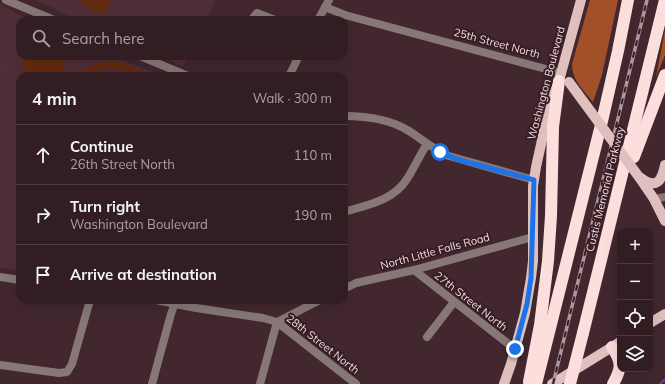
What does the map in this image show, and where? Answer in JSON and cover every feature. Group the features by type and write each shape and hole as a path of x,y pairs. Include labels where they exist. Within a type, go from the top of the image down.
{"highway":[{"name":"Custis Memorial Parkway","path":"536,384 538,361 611,82 628,0"},
{"name":"Custis Memorial Parkway","path":"570,384 665,0"},
{"path":"612,217 665,75"},
{"path":"528,384 538,361 551,216 553,127 563,79"},
{"path":"613,384 620,366 616,344"},
{"path":"616,384 622,372"}],"main road":[{"name":"Washington Boulevard","path":"504,384 515,349 530,287 534,180 550,104 563,79 581,0"},
{"path":"563,79 639,177 654,200 665,221"},
{"path":"639,177 650,183 656,183 662,176 665,165"},
{"path":"653,321 665,314"},
{"path":"552,384 616,344"}],"street":[{"path":"6,0 44,16"},
{"path":"320,16 327,4"},
{"name":"25th Street North","path":"327,4 345,15 563,79"},
{"path":"254,16 257,13 265,16"},
{"path":"150,60 178,72"},
{"path":"291,72 297,60"},
{"path":"348,116 369,117 388,122 408,130 427,144 453,158 534,180"},
{"path":"348,211 381,200 394,193 407,178 427,144"},
{"path":"654,200 665,196"},
{"name":"North Little Falls Road","path":"348,287 356,283 414,270 533,236"},
{"name":"27th Street North","path":"414,270 515,349"},
{"path":"0,277 16,279"},
{"path":"427,337 454,302"},
{"path":"0,365 58,373 64,373 70,369 89,304"},
{"path":"152,384 174,304"},
{"path":"182,304 196,308 263,318 277,322 312,304"},
{"path":"260,384 277,322"},
{"name":"28th Street North","path":"277,322 356,384"}],"shaded area":[{"path":"36,0 215,0 208,16 69,16"},
{"path":"81,0 111,0 105,13 102,14 82,5"},
{"path":"590,0 618,0 602,75 593,102 576,80 572,64"},
{"path":"0,5 22,16 16,16 16,60 121,60 153,72 16,72 16,270 0,268"},
{"path":"665,30 665,55 656,77"},
{"path":"22,60 66,60 64,72 23,72"},
{"path":"169,60 187,60 183,66"},
{"path":"114,61 143,72 125,72 108,68 94,72 82,72 90,67 104,62"}],"waterway":[{"path":"660,384 665,379"}],"railway":[{"path":"553,384 647,0"}],"route":[{"path":"440,152 456,159 534,180 531,278 527,304 515,349"}]}
